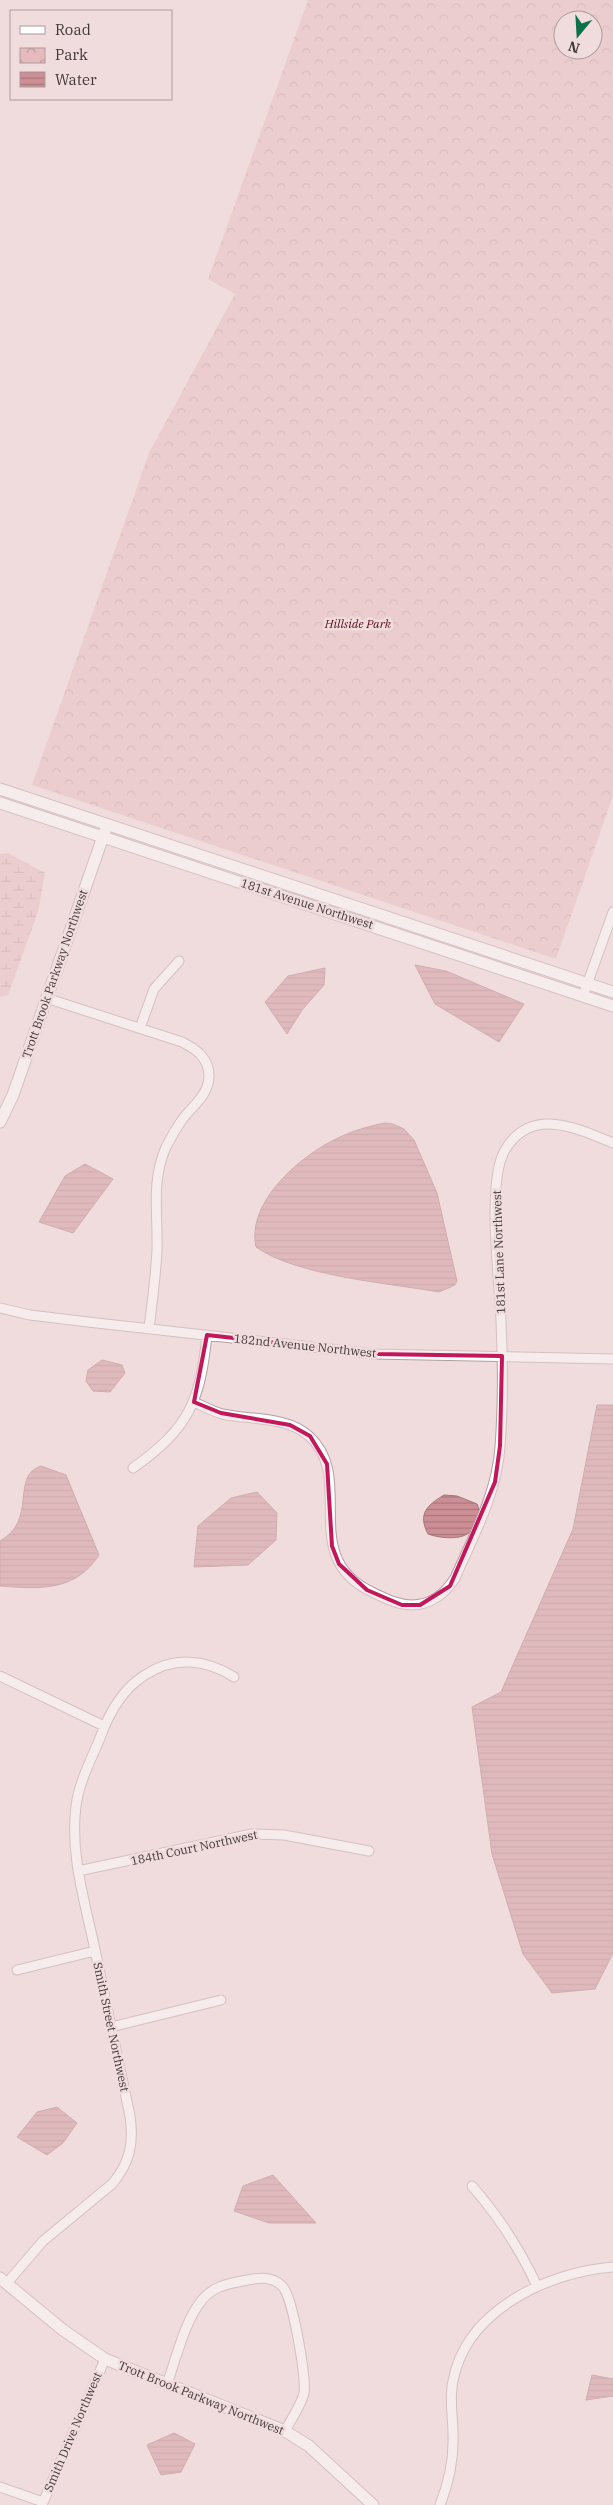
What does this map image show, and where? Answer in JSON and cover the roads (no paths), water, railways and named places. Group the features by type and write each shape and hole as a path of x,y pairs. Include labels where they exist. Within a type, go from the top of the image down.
{"main road":[{"name":"181st Avenue Northwest","path":"0,790 613,992"},
{"name":"181st Avenue Northwest","path":"0,803 613,1006"},
{"name":"Trott Brook Parkway Northwest","path":"0,1122 13,1095 108,825"},
{"name":"Trott Brook Parkway Northwest","path":"4,2280 63,2330 105,2359 285,2431 309,2446 373,2505"}],"street":[{"path":"584,996 613,912"},
{"path":"140,1028 154,989 179,961"},
{"path":"46,998 140,1028 194,1048 205,1060 209,1074 204,1094 182,1120 167,1145 157,1175 155,1207 157,1251 149,1329"},
{"name":"181st Lane Northwest","path":"194,1402 221,1413 290,1425 310,1436 320,1449 327,1464 332,1546 345,1572 359,1585 402,1605 420,1605 444,1593 455,1578 495,1482 500,1446 502,1356 496,1209 498,1170 505,1150 512,1141 528,1129 548,1123 568,1126 613,1142"},
{"name":"182nd Avenue Northwest","path":"0,1308 30,1315 374,1354 613,1359"},
{"path":"133,1468 164,1444 180,1426 194,1402 200,1383 206,1335"},
{"name":"Smith Street Northwest","path":"4,2280 43,2241 112,2184 128,2160 133,2132 78,1871 74,1834 76,1804 84,1777 104,1726 118,1701 130,1687 146,1674 163,1666 185,1661 220,1667 234,1677"},
{"path":"0,1676 104,1726"},
{"name":"184th Court Northwest","path":"78,1871 252,1834 284,1835 369,1851"},
{"path":"18,1970 95,1952"},
{"path":"111,2027 221,2000"},
{"path":"472,2186 503,2224 537,2286"},
{"path":"440,2505 450,2468 453,2444 451,2393 458,2363 470,2340 505,2306 537,2286 580,2271 613,2267"},
{"path":"166,2384 196,2309 206,2296 229,2283 258,2278 276,2282 283,2286 292,2305 304,2384 301,2402 285,2431"},
{"name":"Smith Drive Northwest","path":"42,2504 105,2359"},
{"path":"0,2487 42,2504"}],"water":[{"path":"415,965 446,971 524,1004 499,1042 435,1004"},
{"path":"325,968 324,985 302,1010 287,1034 265,1002 288,976"},
{"path":"385,1123 404,1129 414,1140 437,1193 457,1281 455,1285 439,1292 344,1277 295,1265 274,1257 256,1247 255,1230 259,1213 279,1182 293,1168 323,1146 338,1138 361,1129"},
{"path":"85,1164 113,1179 73,1233 39,1222 65,1176"},
{"path":"102,1360 122,1365 125,1373 110,1392 93,1391 86,1381 88,1370"},
{"path":"597,1405 613,1405 613,1953 595,1989 552,1993 523,1954 492,1854 472,1707 501,1692 573,1529"},
{"path":"41,1466 66,1475 99,1555 79,1576 67,1582 29,1588 0,1586 0,1541 11,1532 18,1522 27,1479 32,1471"},
{"path":"257,1492 277,1513 276,1540 248,1565 194,1567 198,1526 231,1498"},
{"path":"444,1495 457,1496 477,1504 480,1512 471,1531 467,1534 450,1538 428,1534 424,1520 426,1510 433,1502"},
{"path":"57,2107 77,2123 63,2143 47,2155 17,2137 37,2112"},
{"path":"273,2175 316,2223 269,2223 234,2211 243,2186"},
{"path":"592,2375 613,2379 613,2396 586,2400"},
{"path":"174,2433 195,2444 181,2472 161,2475 147,2445"}],"park label":[{"name":"Hillside Park","path":"358,624"}]}
